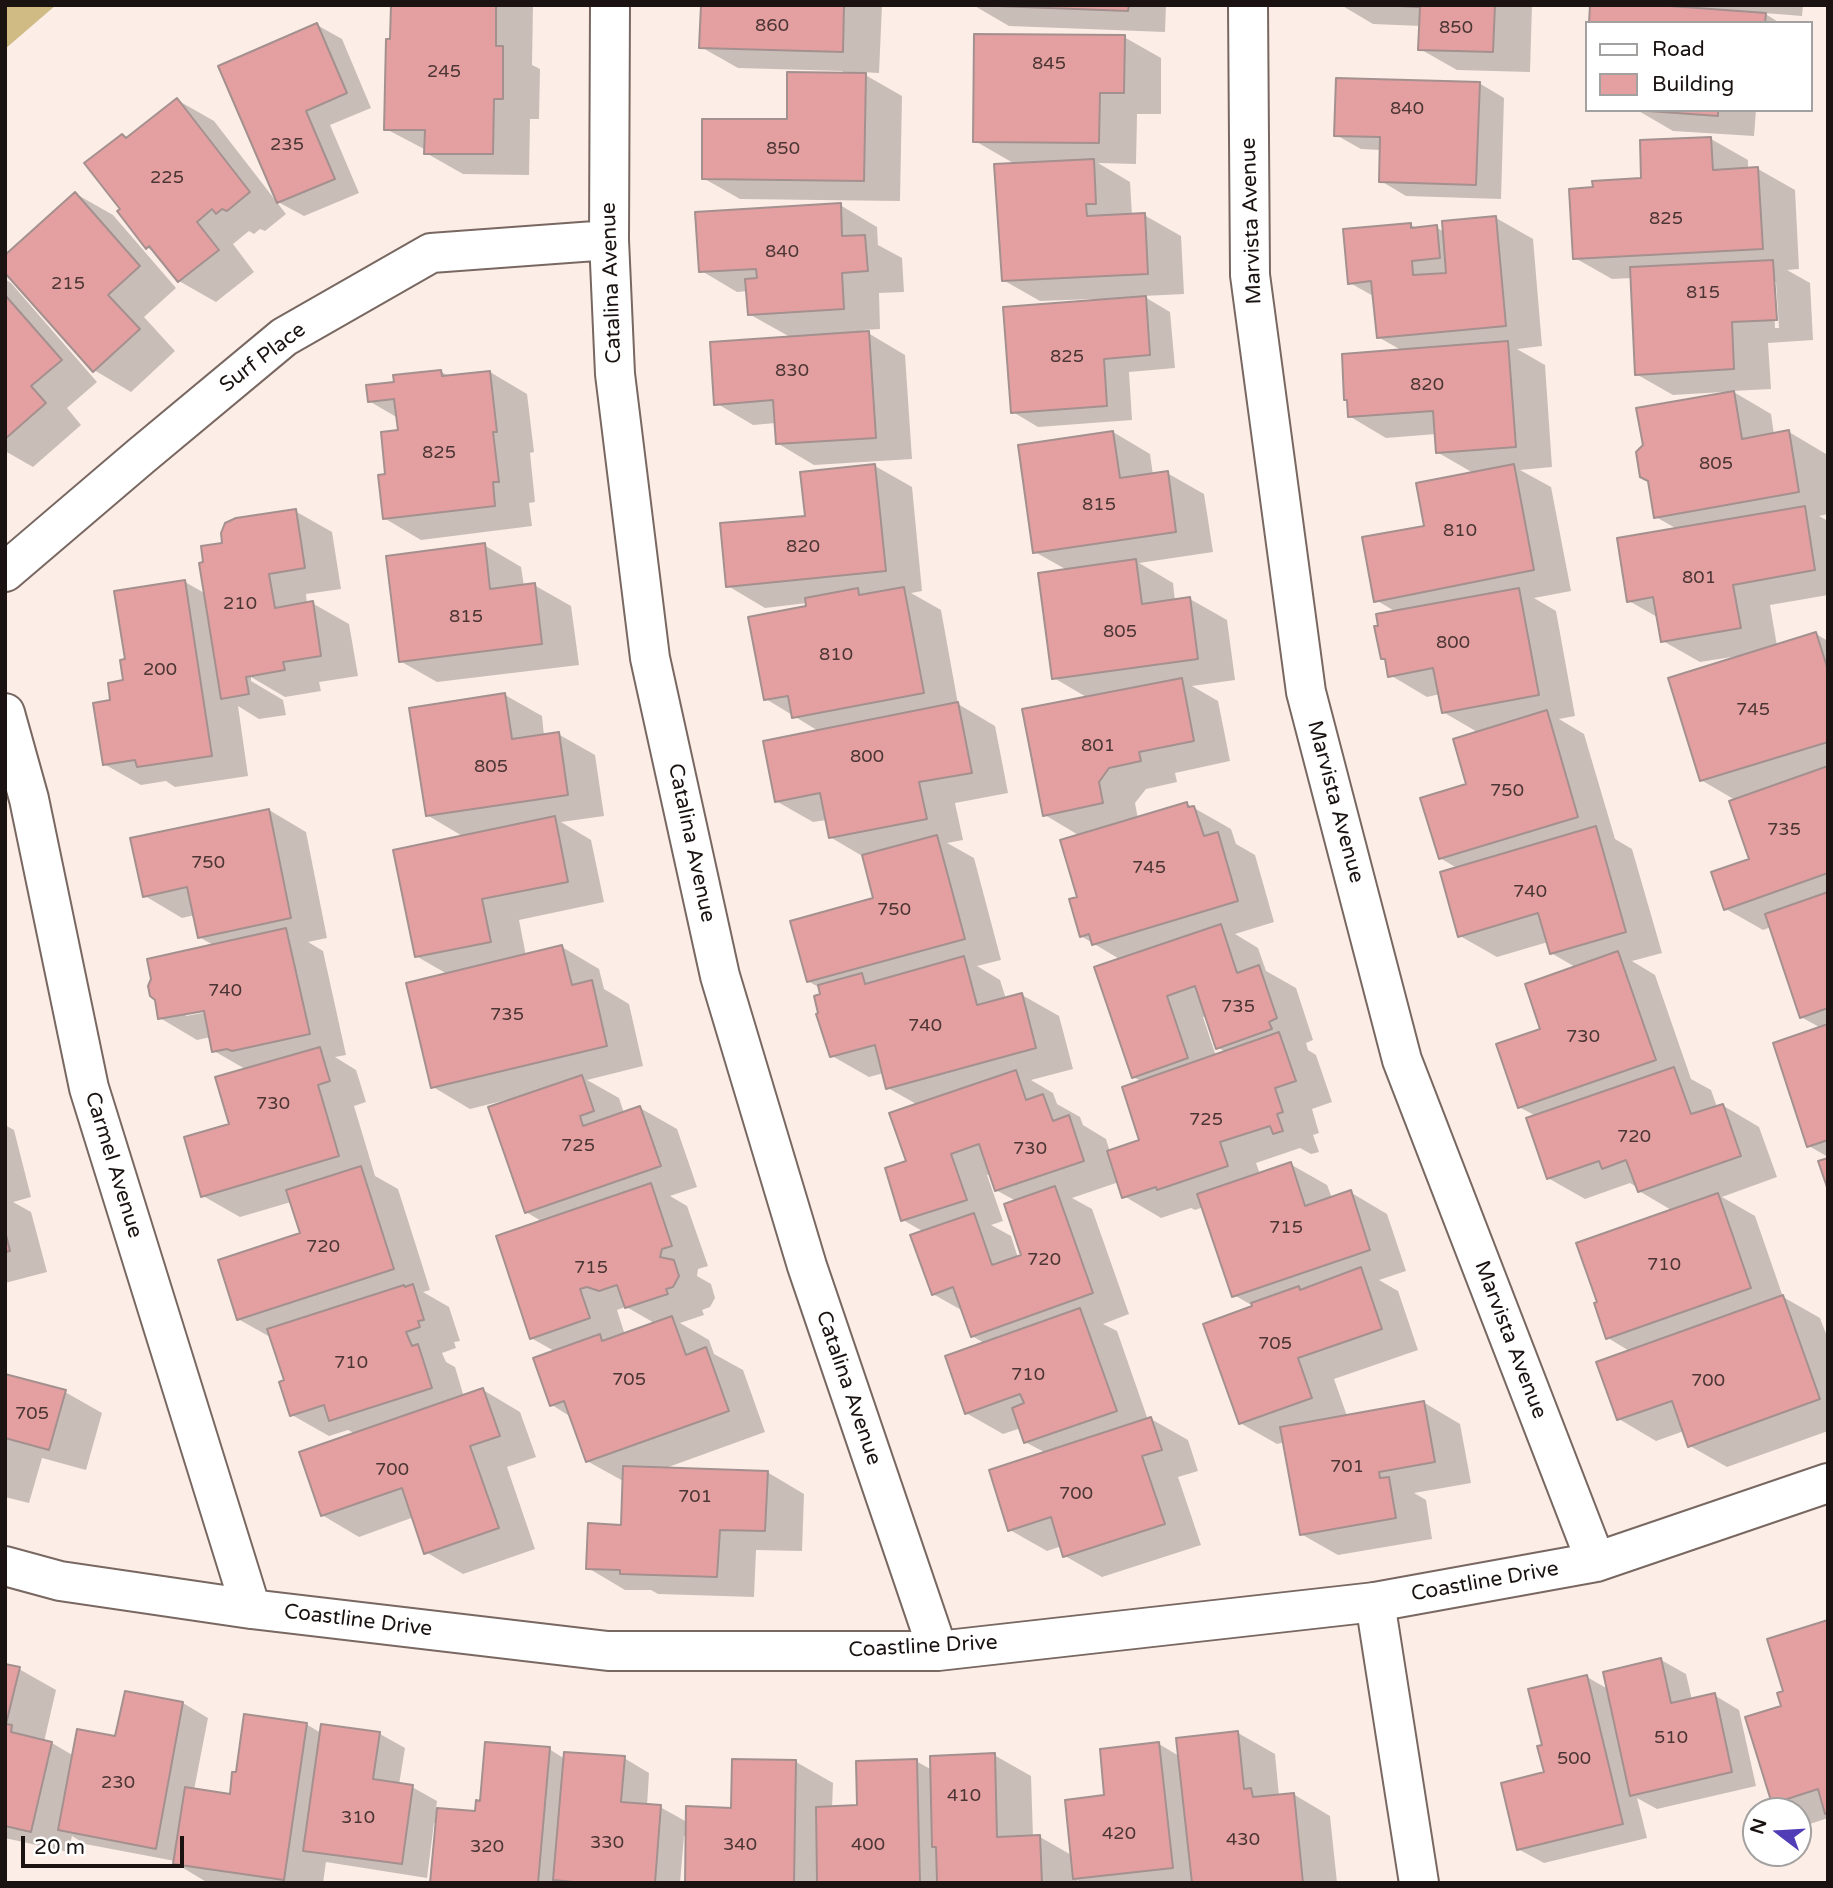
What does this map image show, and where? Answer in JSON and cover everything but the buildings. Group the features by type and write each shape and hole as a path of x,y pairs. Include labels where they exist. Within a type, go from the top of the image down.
{"street":[{"name":"Catalina Avenue","path":"610,5 609,240 615,374 650,659 720,976 807,1266 938,1651"},
{"name":"Marvista Avenue","path":"1248,5 1250,275 1306,692 1402,1060 1596,1562"},
{"name":"Surf Place","path":"5,572 284,337 431,253 609,240"},
{"name":"Carmel Avenue","path":"5,713 29,799 89,1088 251,1609"},
{"name":"Coastline Drive","path":"5,1566 60,1581 251,1609 608,1651 938,1651 1375,1602 1596,1562 1828,1483"},
{"path":"1375,1602 1419,1883"}],"shaded area":[{"path":"5,5 56,5 5,49"}]}
